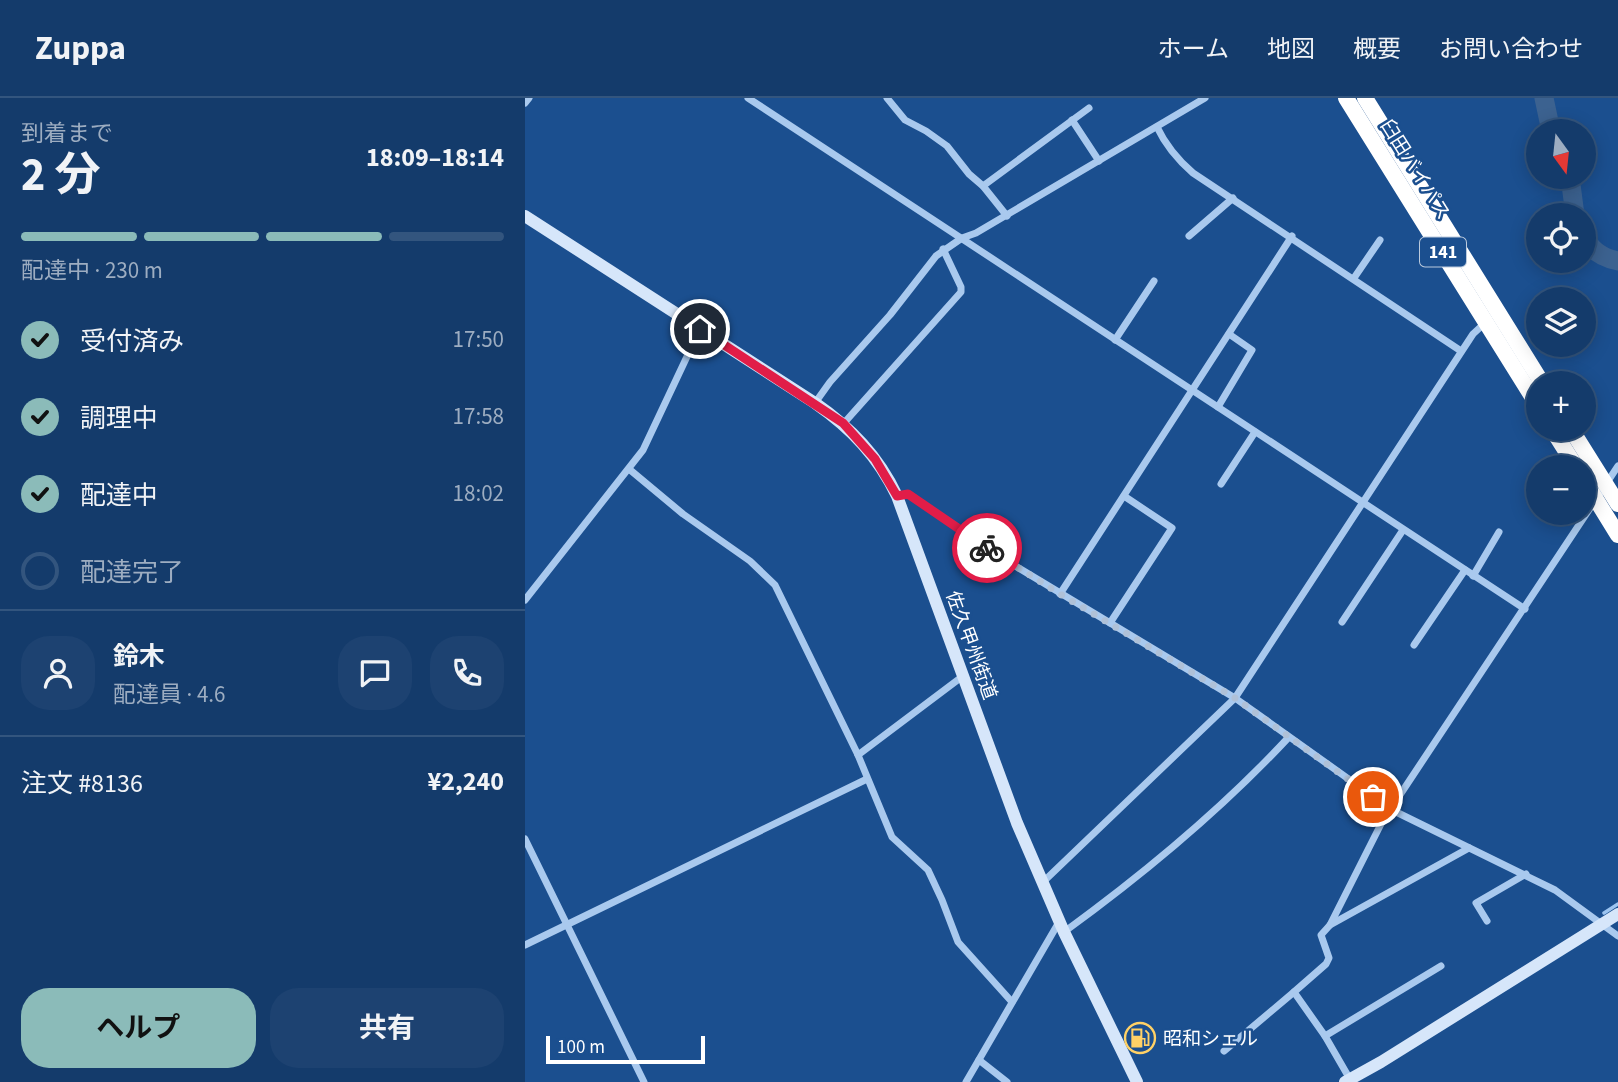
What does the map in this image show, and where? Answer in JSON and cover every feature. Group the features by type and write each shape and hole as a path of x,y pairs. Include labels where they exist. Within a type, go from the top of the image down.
{"highway":[{"name":"臼田バイパス","path":"1346,98 1526,386"},
{"name":"臼田バイパス","path":"1365,98 1535,371"},
{"path":"1578,441 1618,504"},
{"path":"1596,500 1618,535"}],"street":[{"path":"525,103 529,98"},
{"path":"747,98 1525,609"},
{"path":"761,107 768,98"},
{"path":"887,98 905,120 947,146 1007,216"},
{"path":"815,402 943,249 1007,216 1205,98"},
{"path":"983,186 1089,108"},
{"path":"1072,120 1099,161"},
{"path":"1157,127 1182,164 1461,351"},
{"path":"1189,236 1233,198"},
{"name":"佐久甲州街道","path":"525,216 815,402 843,423 875,459 897,496 1042,883 1137,1082"},
{"path":"1060,594 1292,236"},
{"path":"1354,278 1380,240"},
{"path":"843,423 961,292 943,249"},
{"path":"1115,340 1154,281"},
{"path":"1042,883 1235,698 1461,351 1486,321"},
{"path":"525,600 629,469 650,437 700,329"},
{"path":"1218,407 1252,350 1229,334"},
{"path":"1221,484 1255,432"},
{"path":"1596,500 1618,466"},
{"path":"629,469 683,514 750,561 775,585 857,755 892,837 928,870 943,900 958,942 1012,1002"},
{"path":"897,496 908,494 1060,594 1235,698 1392,810 1555,890 1618,936"},
{"path":"1110,623 1172,528 1124,496"},
{"path":"1224,1051 1326,964 1328,952 1321,935 1330,925 1382,822 1580,525"},
{"path":"1342,622 1403,530"},
{"path":"1473,576 1499,533"},
{"path":"1414,645 1465,570"},
{"path":"857,755 963,676"},
{"path":"966,1082 1012,1002 1062,927 1155,865 1244,785 1288,738"},
{"path":"525,945 867,779"},
{"path":"525,839 644,1082"},
{"path":"1330,925 1469,848"},
{"path":"1487,921 1476,903 1526,874"},
{"path":"1294,992 1325,1037 1349,1081 1618,914"},
{"path":"1325,1037 1441,966"},
{"path":"979,1060 1007,1082"}],"waterway":[{"path":"1544,98 1548,119"},
{"path":"1572,189 1573,203"},
{"path":"1596,250 1607,258 1618,261"},
{"path":"1604,913 1618,904"}],"way so far":[{"path":"987,548 1235,698 1373,797"}],"place":[{"name":"昭和シェル","path":"1140,1038"}],"route":[{"path":"700,329 815,402 843,423 864,444 884,471 897,496 908,494 987,548"}]}
